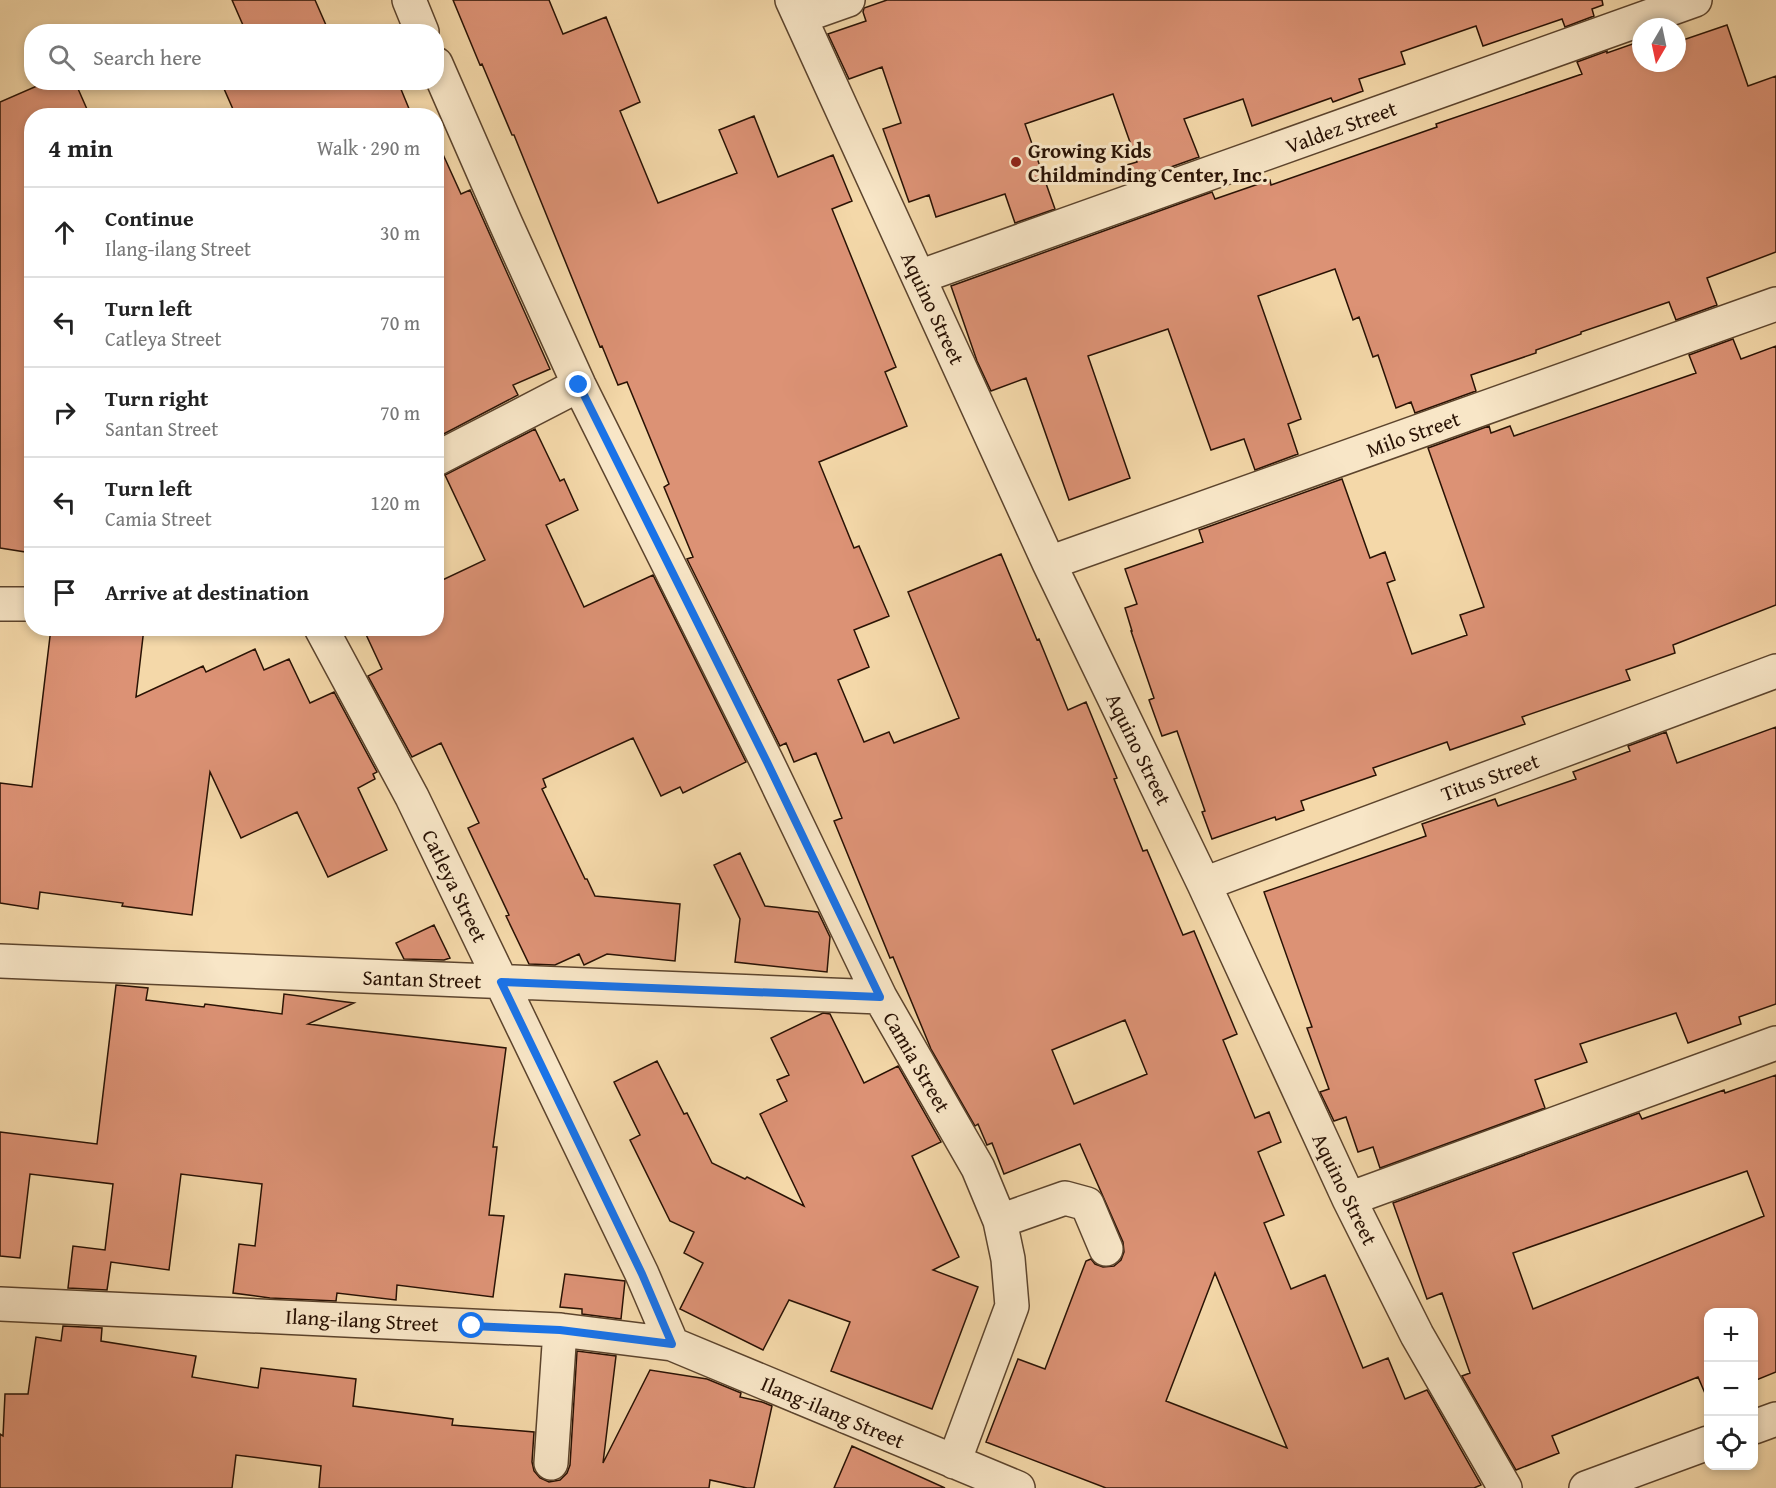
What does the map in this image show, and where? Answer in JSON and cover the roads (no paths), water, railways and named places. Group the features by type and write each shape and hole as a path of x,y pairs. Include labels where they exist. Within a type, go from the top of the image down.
{"street":[{"path":"409,0 419,24"},
{"path":"796,9 848,0"},
{"name":"Valdez Street","path":"919,277 1695,0"},
{"name":"Aquino Street","path":"796,9 1049,563 1204,884 1349,1199 1417,1335 1504,1488"},
{"name":"Camia Street","path":"444,82 579,385 767,762 880,997 978,1168 1000,1221 1008,1260 1012,1306 954,1462"},
{"name":"Milo Street","path":"1049,563 1776,304"},
{"path":"444,455 579,385"},
{"path":"0,604 24,604"},
{"name":"Catleya Street","path":"325,636 412,797 642,1274 672,1344"},
{"name":"Titus Street","path":"1204,884 1776,671"},
{"name":"Santan Street","path":"0,961 880,997"},
{"path":"1349,1199 1776,1042"},
{"path":"1000,1221 1065,1198 1087,1204 1106,1249"},
{"name":"Ilang-ilang Street","path":"0,1304 560,1330 672,1344 1018,1488"},
{"path":"550,1463 560,1330"},
{"path":"1758,1426 1776,1419"},
{"path":"1586,1488 1704,1444"}],"place":[{"name":"Growing Kids Childminding Center, Inc.","path":"1016,162"}]}
